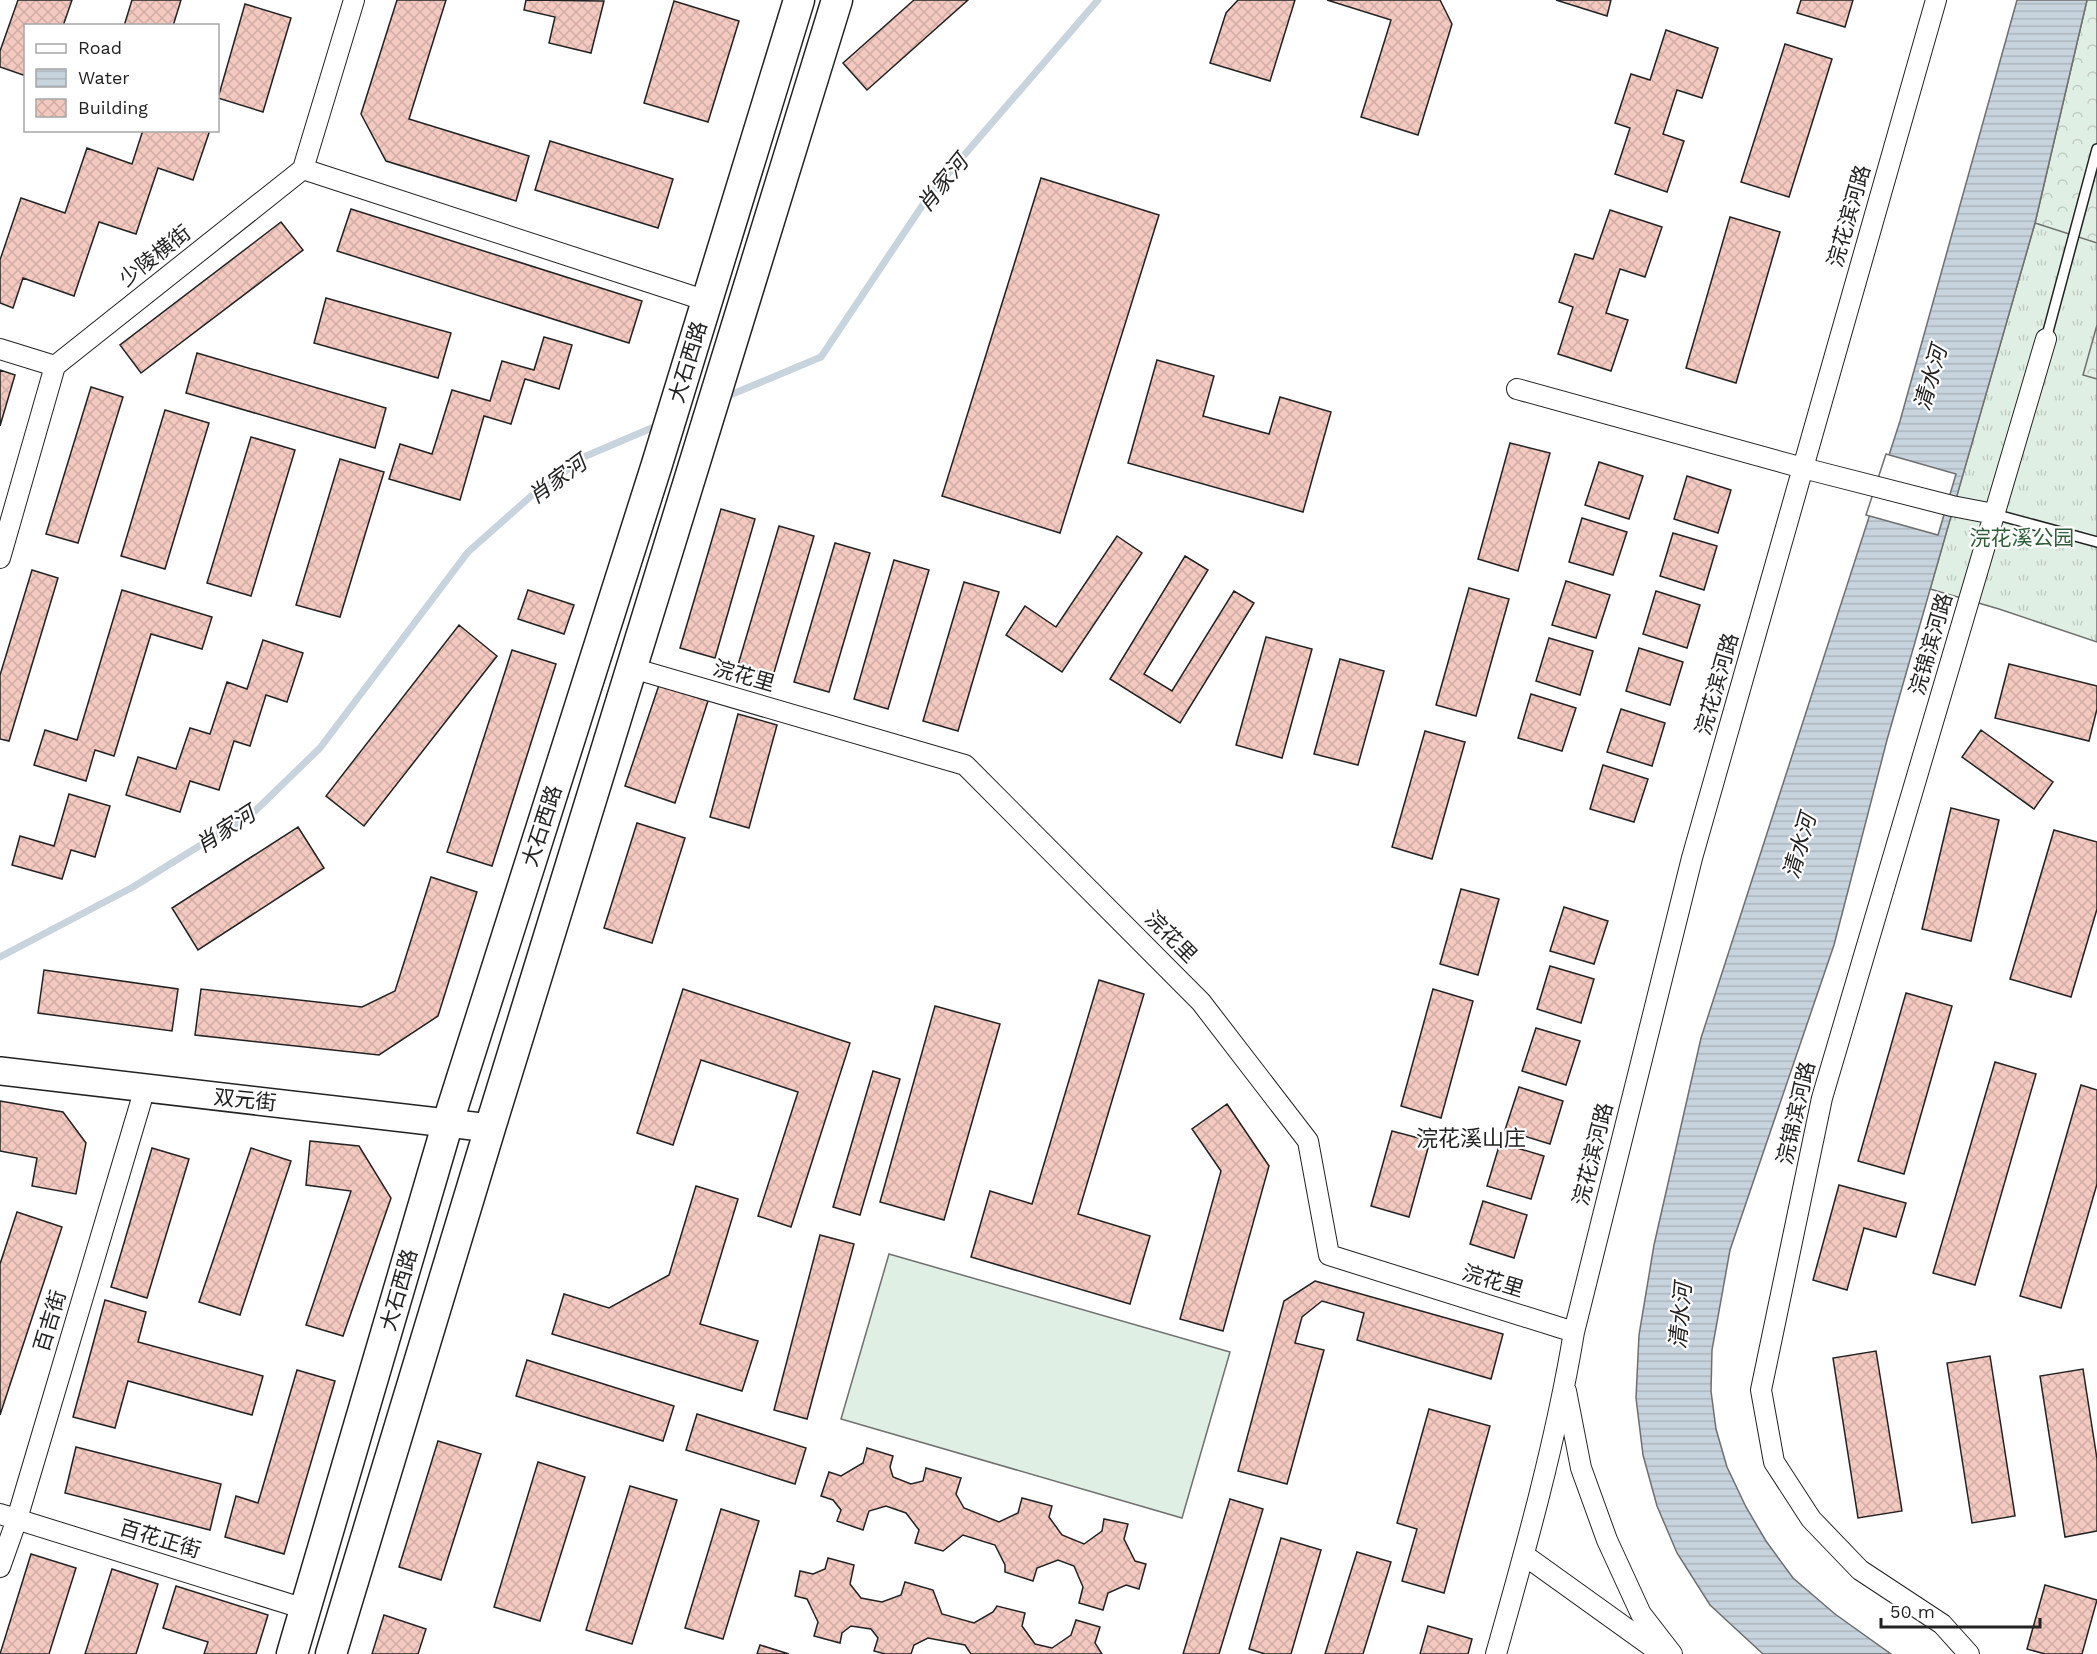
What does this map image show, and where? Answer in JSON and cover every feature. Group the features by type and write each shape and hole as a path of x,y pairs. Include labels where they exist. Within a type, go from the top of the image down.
{"main road":[{"name":"大石西路","path":"292,1654 448,1122 657,464 799,0"},
{"name":"大石西路","path":"331,1654 490,1128 837,0"},
{"name":"双元街","path":"0,1071 490,1128"}],"street":[{"path":"354,0 303,169 707,301"},
{"name":"浣花滨河路","path":"1496,1654 1524,1555 1565,1386 1574,1332 1692,858 1936,0"},
{"name":"少陵横街","path":"55,366 303,169"},
{"name":"浣锦滨河路","path":"1970,1654 1942,1624 1860,1570 1811,1520 1774,1462 1761,1390 1822,1098 2046,339"},
{"path":"0,349 55,366 0,558"},
{"path":"1517,389 1803,468 1952,506 1994,514"},
{"name":"浣花里","path":"632,668 965,765 1202,1002 1308,1141 1329,1255 1574,1332"},
{"name":"百吉街","path":"0,1567 8,1517 145,1088"},
{"name":"浣花滨河路","path":"1565,1386 1581,1468 1607,1540 1641,1614 1672,1654"},
{"name":"百花正街","path":"8,1517 305,1609"},
{"path":"1524,1555 1662,1654"}],"lane":[{"path":"2046,339 2097,149"},
{"path":"1994,514 2097,542"}],"green space":[{"name":"浣花溪公园","path":"2087,0 2097,0 2097,642 1999,609 1930,589 2035,223"},
{"path":"2087,0 2097,0 2097,243 2035,223"},
{"path":"2097,325 2097,379 2083,375"},
{"path":"889,1254 1230,1352 1182,1518 841,1419"}],"water":[{"name":"清水河","path":"2017,0 2087,0 2035,223 1887,740 1834,945 1730,1250 1712,1350 1711,1391 1716,1429 1727,1467 1746,1507 1766,1541 1793,1578 1835,1614 1891,1654 1763,1654 1710,1605 1677,1553 1657,1506 1643,1455 1636,1398 1639,1335 1654,1245 1701,1038 1900,421"}],"pier":[{"path":"1886,454 1956,474 1938,535 1866,515"}],"building":[{"path":"18,0 72,0 64,24 24,24 24,75 0,67 0,51"},
{"path":"132,0 181,0 174,24 125,24"},
{"path":"397,0 446,0 409,119 529,156 516,201 386,161 361,114"},
{"path":"526,0 604,1 591,53 549,43 555,17 524,10"},
{"path":"914,0 968,0 867,90 843,63"},
{"path":"1238,0 1295,0 1270,81 1210,63 1226,13"},
{"path":"1327,0 1440,0 1452,24 1418,135 1361,117 1391,20"},
{"path":"1556,0 1611,0 1607,16"},
{"path":"1801,0 1853,0 1845,27 1797,13"},
{"path":"674,1 739,21 708,122 644,103"},
{"path":"245,4 291,18 263,112 219,98"},
{"path":"1666,30 1718,48 1702,98 1677,90 1663,134 1684,141 1667,192 1615,174 1630,128 1615,123 1631,74 1650,80"},
{"path":"1785,44 1832,59 1789,197 1741,182"},
{"path":"142,132 209,132 193,180 158,168 136,234 99,222 74,296 23,278 13,308 0,303 0,260 21,198 65,213 87,148 132,164"},
{"path":"550,141 673,179 658,228 535,190"},
{"path":"1041,178 1159,215 1060,533 942,496"},
{"path":"351,209 642,301 629,343 337,251"},
{"path":"1610,210 1662,227 1645,277 1620,269 1606,313 1628,320 1611,371 1558,354 1573,307 1559,302 1575,254 1593,259"},
{"path":"1730,217 1780,232 1736,383 1686,368"},
{"path":"281,222 303,250 141,373 120,345"},
{"path":"326,298 451,333 438,378 314,343"},
{"path":"544,337 572,345 559,389 525,379 511,424 484,416 460,500 389,479 400,444 432,454 452,390 490,401 502,361 534,370"},
{"path":"197,353 386,408 375,448 186,393"},
{"path":"1157,360 1214,376 1203,416 1269,434 1280,397 1331,412 1303,512 1128,463"},
{"path":"0,370 15,375 0,426"},
{"path":"91,387 123,397 78,543 46,534"},
{"path":"165,410 209,423 165,569 121,556"},
{"path":"251,437 295,450 251,596 207,583"},
{"path":"1510,443 1550,453 1518,571 1478,559"},
{"path":"340,459 384,472 340,617 296,605"},
{"path":"1599,462 1643,476 1629,519 1585,505"},
{"path":"1687,476 1731,490 1718,533 1674,519"},
{"path":"721,509 755,519 715,658 680,648"},
{"path":"1582,518 1627,532 1613,575 1569,562"},
{"path":"779,526 814,536 773,676 738,665"},
{"path":"1673,533 1717,546 1704,590 1660,576"},
{"path":"1117,536 1142,553 1062,672 1006,635 1025,606 1056,627"},
{"path":"835,543 870,553 829,692 794,682"},
{"path":"1185,556 1208,570 1144,674 1172,691 1234,591 1254,603 1180,723 1110,679"},
{"path":"894,560 929,570 888,709 854,699"},
{"path":"32,570 58,578 9,741 0,739 0,675"},
{"path":"1566,581 1610,595 1596,638 1552,625"},
{"path":"964,582 999,592 958,731 923,721"},
{"path":"1469,588 1509,599 1476,716 1436,705"},
{"path":"122,590 212,617 202,649 151,634 114,756 95,750 86,781 34,765 45,730 77,740"},
{"path":"528,590 574,605 564,634 518,619"},
{"path":"1656,591 1700,605 1687,648 1643,634"},
{"path":"459,625 497,656 364,826 326,796"},
{"path":"1266,637 1312,649 1282,758 1236,745"},
{"path":"1549,638 1593,651 1580,695 1536,681"},
{"path":"263,640 303,653 287,702 266,695 250,746 234,741 219,790 190,781 180,812 126,795 138,757 176,769 190,728 210,734 227,682 247,689"},
{"path":"1639,648 1683,662 1670,705 1626,691"},
{"path":"512,650 556,664 492,866 447,852"},
{"path":"1340,659 1384,671 1358,765 1314,754"},
{"path":"2009,664 2097,686 2097,709 2089,741 1995,718"},
{"path":"659,685 708,701 675,803 625,786"},
{"path":"1531,694 1576,708 1562,751 1518,738"},
{"path":"1621,709 1665,723 1652,766 1607,752"},
{"path":"738,714 777,725 749,828 710,817"},
{"path":"1981,730 2053,782 2034,809 1962,757"},
{"path":"1425,731 1465,742 1432,859 1392,847"},
{"path":"1603,765 1648,779 1634,822 1590,809"},
{"path":"69,794 110,806 95,857 71,850 62,879 12,865 20,836 54,846"},
{"path":"1951,808 1999,820 1971,941 1922,929"},
{"path":"637,823 685,838 652,943 604,928"},
{"path":"298,827 324,868 198,950 172,908"},
{"path":"2054,830 2097,842 2097,909 2071,997 2010,979"},
{"path":"431,877 477,892 438,1016 379,1055 195,1035 201,989 362,1007 395,991"},
{"path":"1461,889 1499,899 1478,975 1440,964"},
{"path":"1564,907 1608,921 1594,964 1550,951"},
{"path":"1550,966 1594,979 1581,1023 1537,1009"},
{"path":"44,970 178,989 172,1031 38,1013"},
{"path":"1099,980 1144,994 1078,1214 1150,1236 1130,1304 971,1257 990,1191 1032,1204"},
{"path":"683,989 850,1043 791,1227 758,1216 798,1092 701,1060 673,1145 637,1133"},
{"path":"1433,989 1473,1001 1441,1118 1401,1106"},
{"path":"1906,993 1952,1006 1904,1174 1858,1161"},
{"path":"935,1006 1000,1024 944,1220 880,1202"},
{"path":"1536,1028 1580,1041 1566,1085 1522,1071"},
{"path":"1995,1062 2036,1074 1975,1285 1933,1273"},
{"path":"873,1071 900,1079 860,1215 833,1207"},
{"path":"2081,1085 2097,1090 2097,1184 2061,1308 2020,1296"},
{"path":"1519,1087 1563,1101 1550,1144 1505,1130"},
{"path":"0,1101 63,1112 86,1143 76,1194 32,1186 37,1158 0,1151"},
{"path":"1227,1104 1269,1166 1223,1331 1180,1319 1221,1171 1192,1129"},
{"path":"1392,1131 1430,1141 1409,1217 1371,1206"},
{"path":"310,1141 359,1146 391,1198 343,1336 306,1325 351,1191 306,1185"},
{"path":"1500,1143 1544,1156 1531,1199 1487,1186"},
{"path":"152,1148 189,1159 147,1298 111,1287"},
{"path":"251,1148 291,1161 240,1315 199,1302"},
{"path":"1839,1185 1906,1203 1896,1237 1864,1228 1847,1290 1813,1280"},
{"path":"696,1186 738,1199 700,1324 758,1341 742,1391 552,1334 564,1294 609,1308 669,1275"},
{"path":"1483,1201 1527,1215 1514,1258 1470,1244"},
{"path":"17,1212 62,1227 0,1415 0,1264"},
{"path":"820,1235 854,1244 807,1419 774,1410"},
{"path":"1315,1281 1503,1334 1491,1379 1357,1340 1364,1313 1322,1301 1302,1317 1295,1343 1324,1350 1287,1484 1238,1471 1284,1301"},
{"path":"105,1300 146,1312 138,1342 263,1376 252,1415 128,1381 115,1428 73,1417"},
{"path":"1876,1351 1902,1511 1858,1518 1833,1358"},
{"path":"1990,1356 2015,1516 1972,1523 1947,1363"},
{"path":"527,1360 674,1406 663,1441 516,1396"},
{"path":"2083,1369 2097,1459 2097,1531 2065,1537 2040,1376"},
{"path":"297,1370 335,1381 284,1554 225,1537 236,1496 258,1503"},
{"path":"1429,1409 1490,1426 1444,1593 1402,1581 1417,1529 1397,1523"},
{"path":"697,1414 806,1448 795,1484 686,1450"},
{"path":"438,1441 481,1454 441,1580 399,1567"},
{"path":"76,1447 221,1484 210,1530 65,1493"},
{"path":"867,1448 893,1456 890,1467 893,1477 911,1484 923,1481 926,1468 961,1478 956,1494 964,1508 999,1522 1018,1513 1022,1498 1052,1506 1049,1517 1062,1535 1084,1544 1102,1531 1104,1519 1128,1524 1124,1539 1135,1561 1146,1564 1139,1589 1126,1585 1108,1593 1103,1610 1079,1603 1083,1587 1074,1566 1058,1560 1037,1568 1033,1581 1005,1572 1005,1565 995,1545 963,1535 943,1551 915,1543 919,1530 906,1513 886,1506 869,1511 863,1530 837,1521 841,1510 833,1500 821,1496 829,1472 841,1476 863,1463"},
{"path":"538,1462 585,1477 540,1621 494,1607"},
{"path":"630,1486 677,1500 632,1644 586,1630"},
{"path":"1230,1499 1263,1509 1219,1654 1183,1654"},
{"path":"721,1509 759,1521 723,1639 685,1628"},
{"path":"1281,1538 1321,1550 1291,1654 1265,1654 1249,1649"},
{"path":"1357,1552 1391,1562 1363,1654 1325,1654"},
{"path":"31,1554 76,1568 49,1654 0,1654"},
{"path":"828,1558 854,1565 850,1584 861,1598 882,1602 901,1595 905,1582 933,1590 942,1614 974,1623 993,1612 997,1606 1025,1613 1022,1626 1035,1644 1052,1648 1071,1635 1076,1620 1100,1627 1095,1643 1102,1654 971,1654 965,1645 928,1638 914,1645 911,1654 885,1654 874,1651 878,1638 871,1629 851,1626 842,1633 840,1643 814,1636 818,1622 807,1599 795,1596 800,1571 813,1574 825,1569"},
{"path":"112,1569 158,1584 136,1654 85,1654"},
{"path":"2045,1585 2097,1600 2082,1654 2045,1654 2027,1649"},
{"path":"176,1586 268,1615 256,1654 204,1654 208,1642 163,1628"},
{"path":"384,1615 426,1629 418,1654 372,1654"},
{"path":"1428,1626 1472,1639 1468,1654 1420,1654"},
{"path":"760,1645 789,1654 757,1654"}],"waterway":[{"name":"肖家河","path":"723,398 821,357 928,197 1098,0"},
{"name":"肖家河","path":"0,957 133,887 254,812 320,748 468,552 530,497 586,456 661,424"}],"district":[{"name":"浣花溪山庄","path":"1471,1138"}]}
